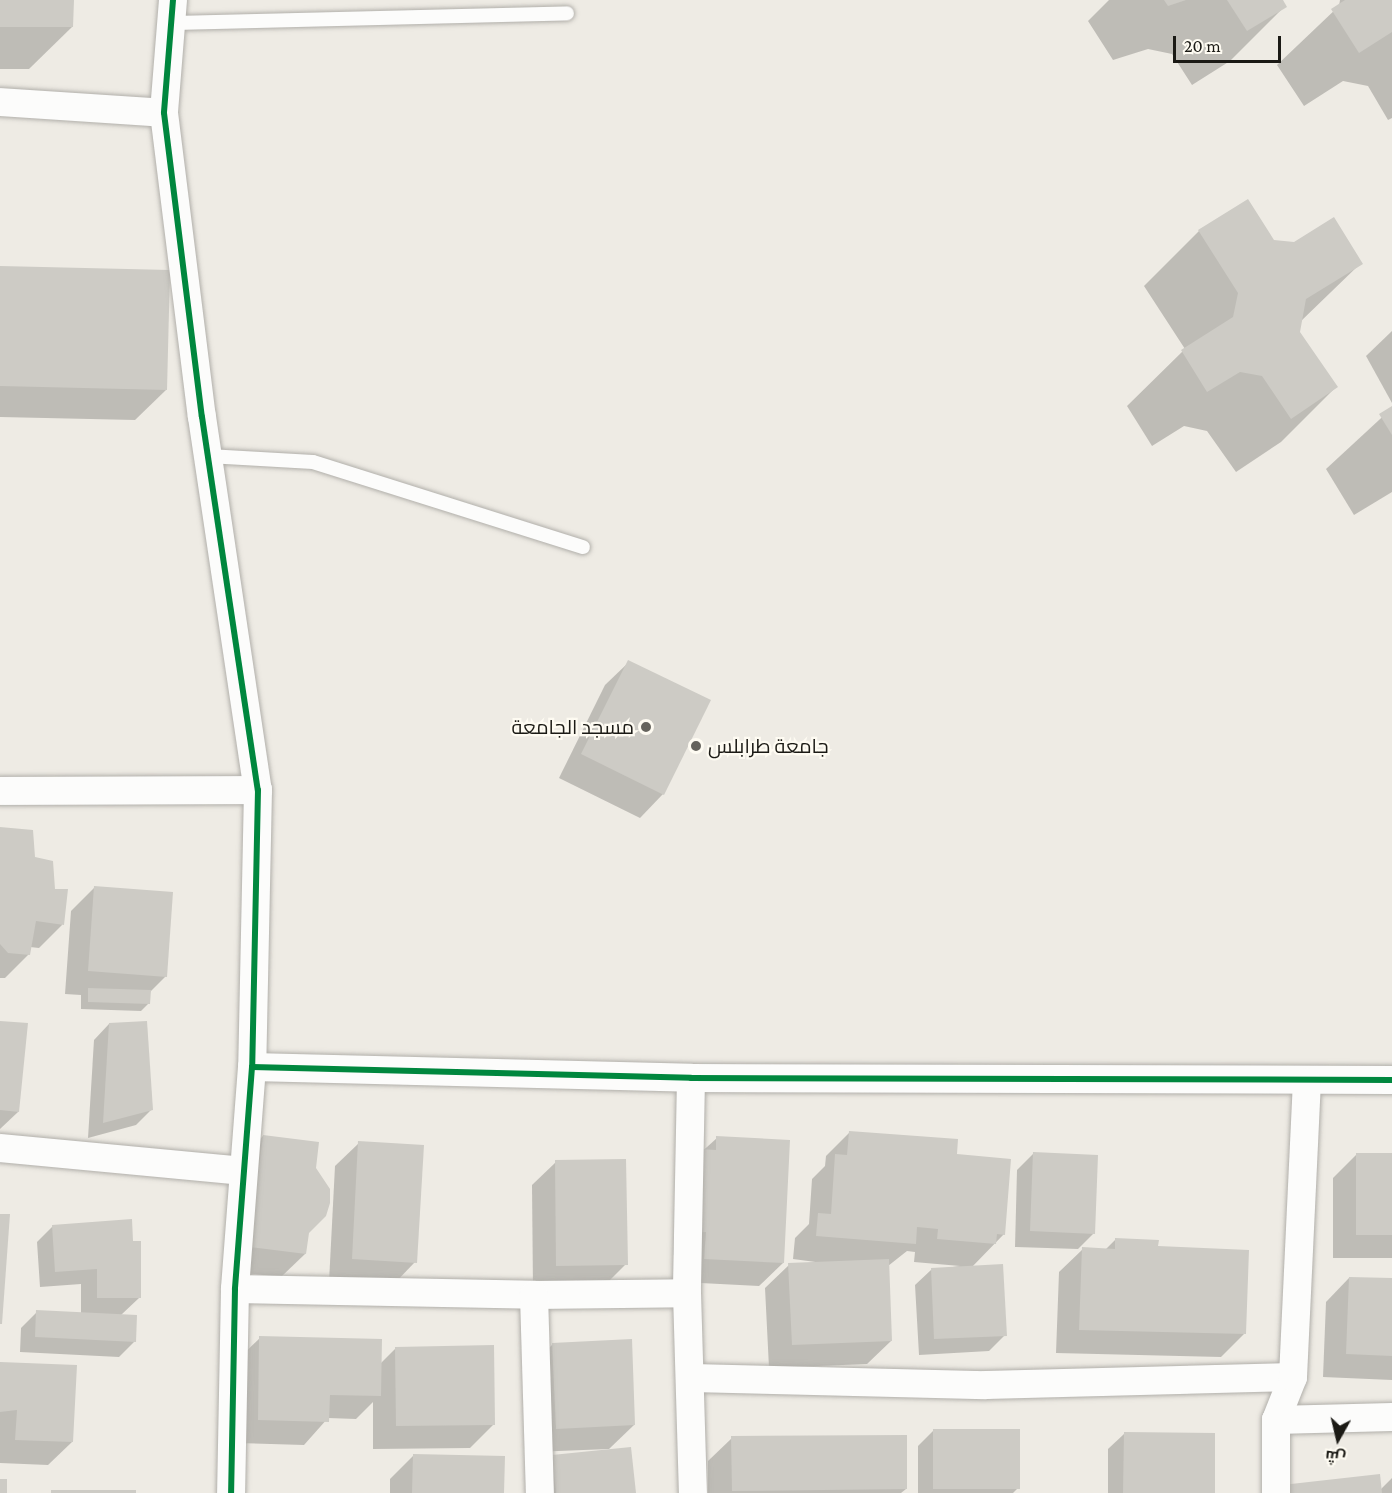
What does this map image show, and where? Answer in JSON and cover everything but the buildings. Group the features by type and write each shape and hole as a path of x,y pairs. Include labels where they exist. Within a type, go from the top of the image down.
{"street":[{"path":"172,11 164,113 208,456 258,790 252,1067 235,1289 231,1493"},
{"path":"0,102 164,113"},
{"path":"0,791 258,790"},
{"path":"252,1067 691,1078 1307,1082 1392,1080"},
{"path":"691,1078 687,1293 692,1378 693,1493"},
{"path":"1276,1493 1276,1420 1293,1377 1307,1082"},
{"path":"0,1148 243,1171"},
{"path":"235,1289 534,1295 687,1293"},
{"path":"534,1295 540,1493"},
{"path":"692,1378 986,1386 1293,1377"},
{"path":"1276,1420 1392,1417"}],"lane":[{"path":"172,11 567,13"},
{"path":"208,456 313,462 583,547"}],"cycle path":[{"path":"173,0 164,113 202,417 258,790 252,1067 235,1289 231,1493"},
{"path":"252,1067 691,1078 1392,1080"}],"place":[{"name":"مسجد الجامعة","path":"646,727"},
{"name":"جامعة طرابلس","path":"696,746"}]}
